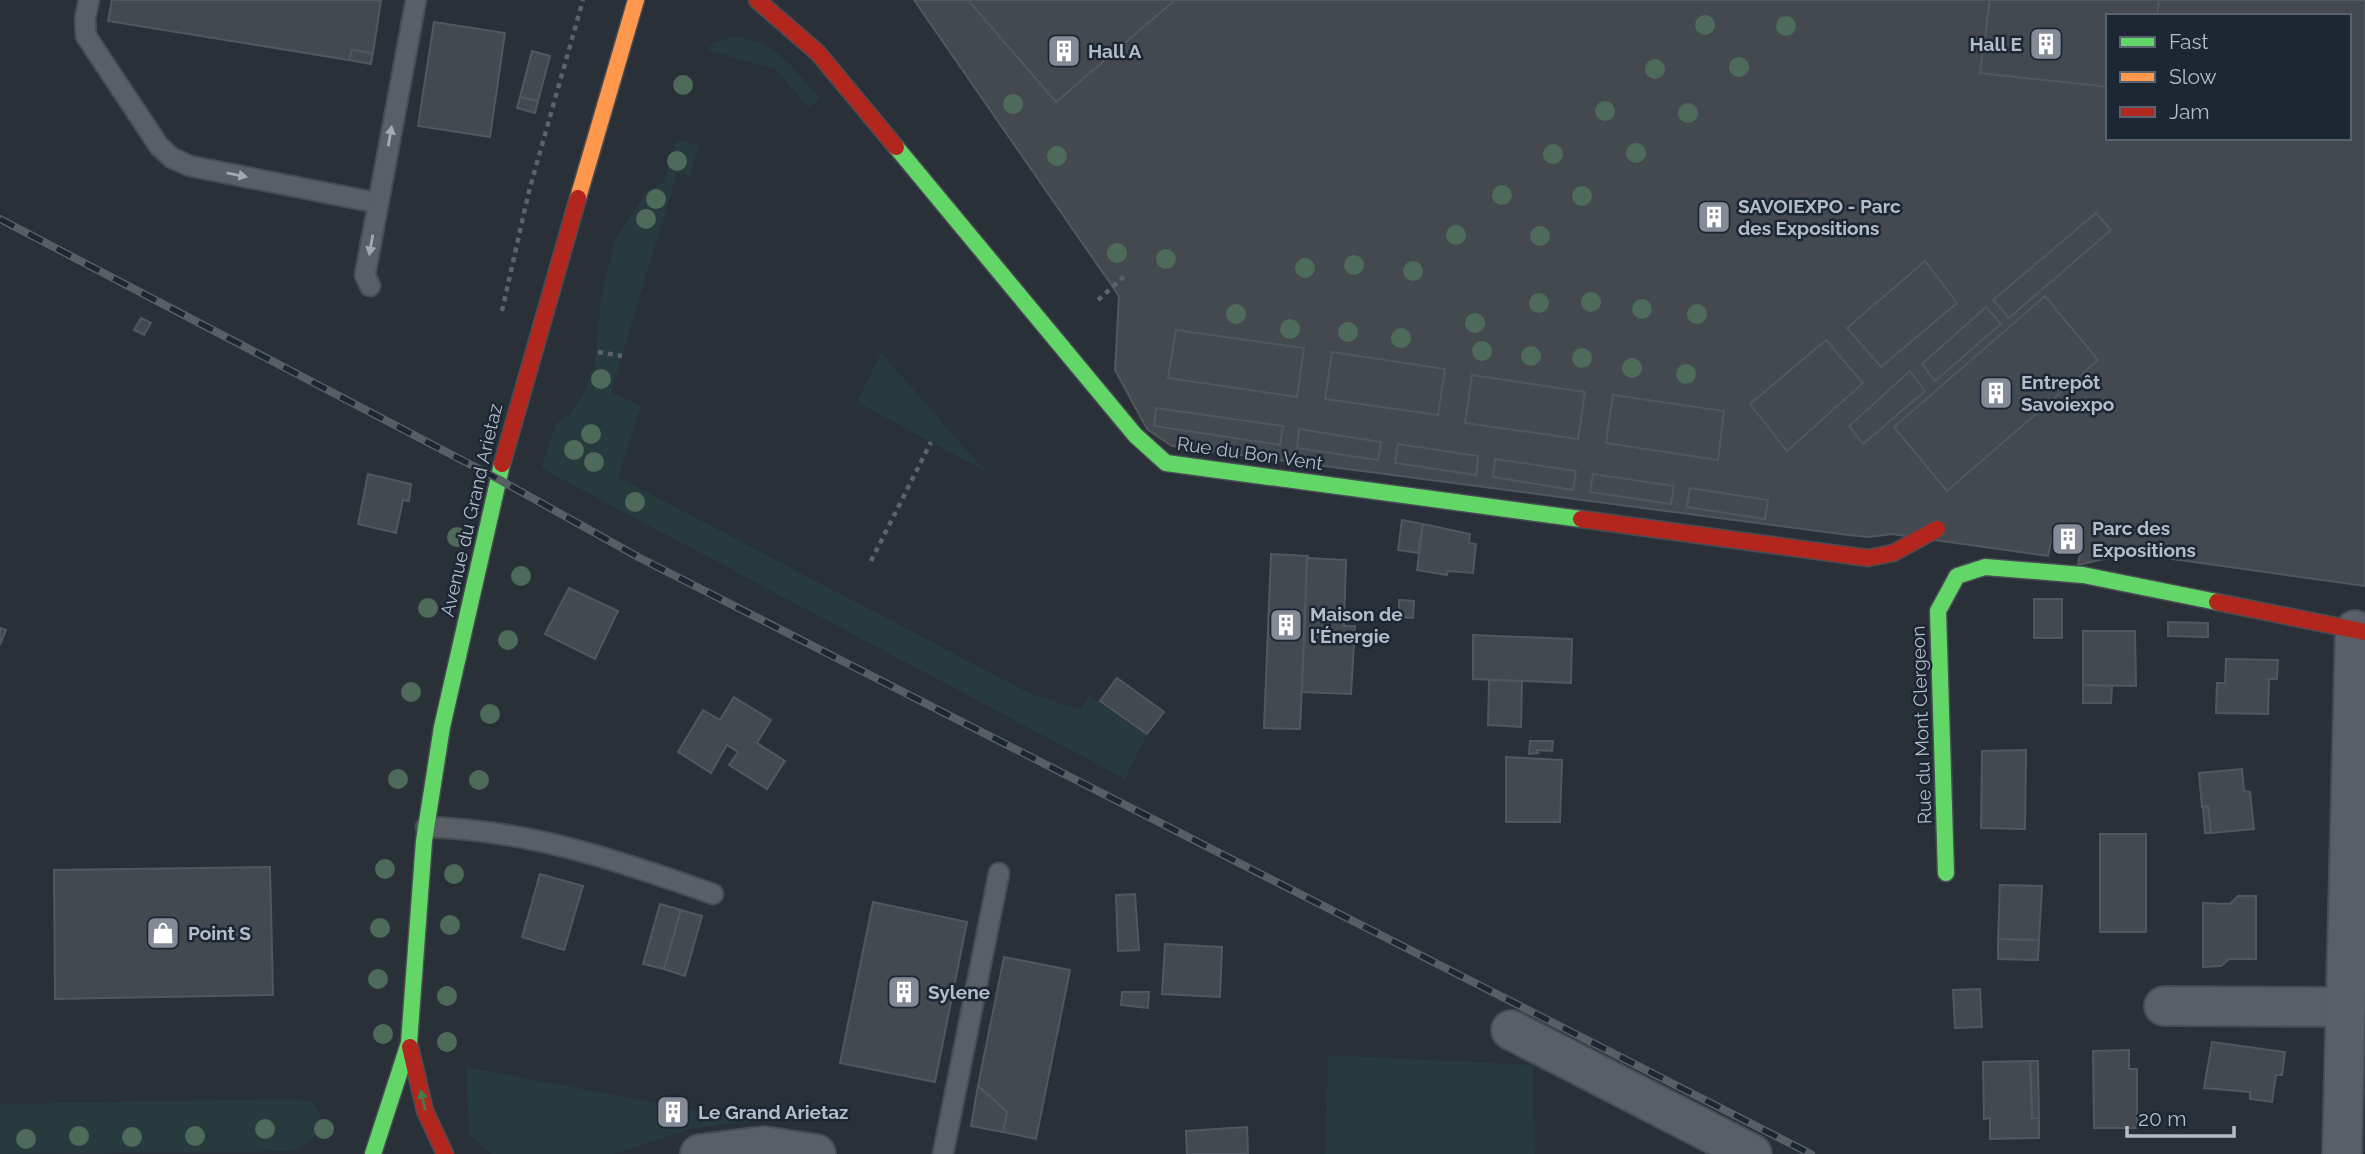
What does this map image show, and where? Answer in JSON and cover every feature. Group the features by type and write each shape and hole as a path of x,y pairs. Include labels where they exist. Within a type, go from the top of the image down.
{"street":[{"name":"Avenue du Grand Arietaz","path":"373,1154 409,1043 426,827 442,727 511,425 636,0"},
{"name":"Rue du Bon Vent","path":"757,0 818,53 1135,435 1166,463 1868,558 1893,553 1937,529"},
{"name":"Rue du Mont Clergeon","path":"1946,873 1938,611 1957,576 1985,567 2083,575 2360,631"},
{"path":"2342,1154 2354,1083 2346,1007 2360,631"},
{"path":"2164,1006 2346,1007"},
{"path":"1511,1030 1752,1154"},
{"name":"Avenue du Grand Arietaz","path":"409,1043 425,1111 445,1154"},
{"path":"700,1154 763,1146 816,1154"}],"lane":[{"path":"89,0 85,19 86,36 159,146 172,158 190,166 378,204"},
{"path":"370,286 365,275 416,0"},
{"path":"426,827 472,828 534,837 617,860 713,894"},
{"path":"943,1154 999,873"}],"path":[{"path":"501,319 529,191 583,0"},
{"path":"1098,300 1128,273"},
{"path":"598,352 622,356"},
{"path":"871,561 932,442"}],"green space":[{"path":"734,37 762,44 773,50 820,98 809,107 775,69 706,50 715,42"},
{"path":"677,140 699,145 689,176 677,173 611,392 641,406 618,477 1029,693 1080,710 1089,696 1147,734 1125,779 541,468 556,424 571,413 583,394 595,362 602,291 615,241 646,192 664,182"},
{"path":"881,353 985,471 857,402"},
{"path":"1328,1055 1533,1065 1535,1154 1326,1154"},
{"path":"466,1067 752,1121 693,1128 613,1154 491,1154 469,1133"},
{"path":"290,1099 311,1102 321,1118 319,1131 315,1136 293,1151 0,1154 0,1104"}],"building":[{"path":"112,0 381,0 373,53 352,50 349,60 108,21"},
{"name":"SAVOIEXPO - Parc des Expositions","path":"914,0 2365,0 2365,586 2130,553 2078,565 2084,534 2054,528 2048,556 1892,534 1869,537 1848,535 1172,446 1147,429 1115,370 1119,296"},
{"name":"Hall A","path":"968,0 1175,0 1056,102"},
{"name":"Hall E","path":"1990,0 2159,0 2157,14 2106,14 2106,87 1980,73"},
{"path":"434,22 505,33 490,137 418,126"},
{"path":"352,50 373,53 371,64 349,60"},
{"path":"532,51 550,56 538,101 520,97"},
{"path":"520,97 538,101 535,113 517,108"},
{"path":"2096,213 2111,230 2009,318 1993,300"},
{"path":"1925,261 1957,303 1881,367 1847,328"},
{"name":"Entrepôt Savoiexpo","path":"2045,296 2098,360 1947,491 1894,427"},
{"path":"1986,307 2001,324 1935,381 1922,364"},
{"path":"141,318 151,323 144,335 134,330"},
{"path":"1176,330 1304,348 1297,397 1168,378"},
{"path":"1826,340 1863,383 1787,451 1750,404"},
{"path":"1332,352 1445,369 1438,415 1325,399"},
{"path":"1910,371 1925,391 1863,444 1849,426"},
{"path":"1472,375 1585,392 1578,439 1465,423"},
{"path":"1613,395 1724,411 1718,460 1606,443"},
{"path":"1156,408 1283,426 1280,445 1154,426"},
{"path":"1299,429 1381,442 1378,460 1297,448"},
{"path":"1398,444 1478,456 1476,475 1395,463"},
{"path":"1495,459 1576,471 1573,490 1493,477"},
{"path":"368,474 411,484 409,501 403,500 396,533 358,524"},
{"path":"1593,474 1674,486 1671,504 1590,492"},
{"path":"1690,488 1768,500 1765,519 1687,507"},
{"path":"1402,520 1423,524 1418,553 1398,550"},
{"path":"1423,524 1470,534 1469,543 1476,544 1473,573 1448,571 1447,575 1417,570"},
{"name":"Parc des Expositions","path":"2057,530 2081,534 2078,547 2055,544"},
{"name":"Maison de l'Énergie","path":"1271,554 1308,556 1300,729 1264,728"},
{"path":"1307,558 1346,560 1344,626 1355,626 1351,694 1302,692"},
{"path":"569,588 618,611 595,659 545,634"},
{"path":"2034,599 2062,599 2062,638 2034,638"},
{"path":"1399,600 1414,601 1413,618 1399,617"},
{"path":"2168,622 2208,623 2208,637 2168,636"},
{"path":"0,628 6,630 0,645"},
{"path":"2083,631 2135,631 2136,686 2083,685"},
{"path":"1473,635 1572,639 1571,683 1473,679"},
{"path":"2226,659 2278,660 2277,679 2269,679 2268,714 2216,713 2217,683 2225,683"},
{"path":"1117,678 1164,712 1147,734 1100,701"},
{"path":"1489,680 1522,681 1521,727 1488,725"},
{"path":"2083,685 2112,686 2111,703 2083,703"},
{"path":"734,697 771,720 757,743 785,761 767,789 729,765 738,752 727,745 711,773 678,752 703,710 720,720"},
{"path":"1530,741 1553,741 1552,751 1537,750 1538,753 1529,754"},
{"path":"2026,750 2025,829 1981,828 1982,751"},
{"path":"1506,757 1562,760 1560,822 1506,822"},
{"path":"2242,769 2244,791 2250,792 2254,829 2211,833 2208,806 2202,807 2199,773"},
{"path":"2208,806 2211,833 2205,833 2203,807"},
{"path":"2100,834 2146,834 2146,932 2100,932"},
{"name":"Point S","path":"270,867 273,995 55,999 54,870"},
{"path":"540,874 583,886 564,950 522,937"},
{"path":"2000,885 2042,886 2039,940 1998,939"},
{"path":"1135,894 1139,950 1118,951 1116,895"},
{"path":"2238,896 2256,896 2256,959 2229,959 2221,966 2203,967 2203,903 2230,904"},
{"name":"Sylene","path":"873,902 967,922 935,1082 840,1063"},
{"path":"660,904 681,910 664,969 643,964"},
{"path":"681,910 702,916 685,976 664,969"},
{"path":"1998,939 2039,940 2038,960 1998,959"},
{"path":"1165,944 1222,947 1220,997 1162,994"},
{"name":"Sylene","path":"1004,957 1070,970 1036,1139 1003,1132 1007,1112 978,1086"},
{"path":"1980,989 1982,1027 1955,1028 1953,990"},
{"path":"1122,992 1149,992 1148,1008 1121,1005"},
{"path":"2212,1042 2285,1052 2282,1075 2276,1075 2272,1102 2250,1099 2250,1092 2204,1088"},
{"path":"2129,1050 2129,1069 2137,1069 2137,1128 2094,1128 2093,1051"},
{"path":"2030,1061 2038,1061 2039,1118 2032,1118"},
{"path":"2030,1061 2032,1118 2039,1118 2039,1138 1990,1139 1990,1118 1984,1119 1983,1062"},
{"path":"978,1086 1007,1112 1003,1132 971,1126"},
{"name":"Le Grand Arietaz","path":"665,1103 684,1108 681,1119 663,1116"},
{"path":"1247,1127 1248,1154 1187,1154 1186,1131"}],"railway":[{"path":"0,219 500,480 640,558 1811,1154"}],"traffic: fast":[{"path":"896,147 1135,435 1166,463 1581,519"},
{"path":"373,1154 409,1043 424,841 442,727 502,464"},
{"path":"1946,873 1938,611 1957,576 1985,567 2083,575 2217,602"}],"traffic: slow":[{"path":"578,198 636,0"}],"traffic: jam":[{"path":"757,0 818,53 896,147"},
{"path":"502,464 578,198"},
{"path":"1581,519 1868,558 1893,553 1937,529"},
{"path":"2217,602 2365,632"},
{"path":"410,1047 425,1111 445,1154"}],"place":[{"name":"Hall E","path":"2046,44"},
{"name":"Hall A","path":"1064,51"},
{"name":"SAVOIEXPO - Parc des Expositions","path":"1714,217"},
{"name":"Entrepôt Savoiexpo","path":"1996,393"},
{"name":"Parc des Expositions","path":"2068,539"},
{"name":"Maison de l'Énergie","path":"1286,625"},
{"name":"Point S","path":"163,933"},
{"name":"Sylene","path":"904,992"},
{"name":"Le Grand Arietaz","path":"673,1112"}]}
